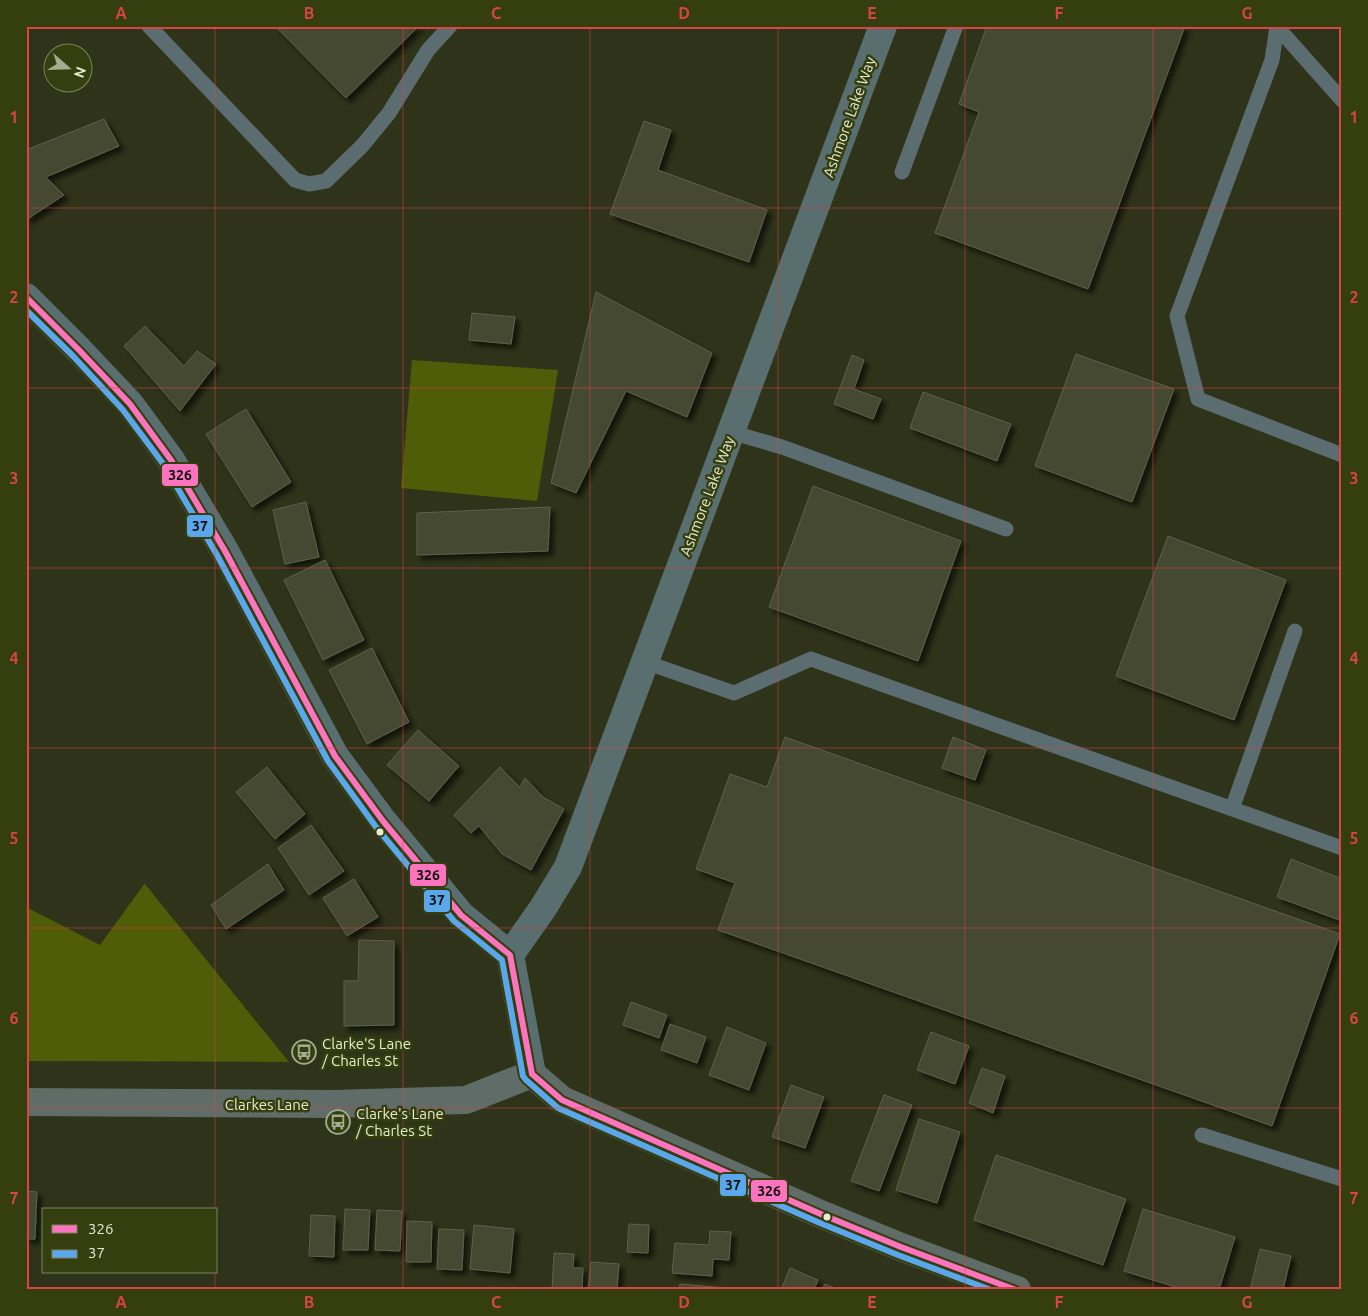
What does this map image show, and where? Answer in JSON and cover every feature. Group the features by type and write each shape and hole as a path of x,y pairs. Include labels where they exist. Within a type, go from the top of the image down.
{"main road":[{"name":"Clarkes Lane","path":"26,1102 334,1104 466,1100 532,1074"},
{"path":"532,1074 562,1100 823,1215 901,1247 1017,1290"}],"street":[{"name":"Ashmore Lake Way","path":"510,955 543,908 568,867 883,26"},
{"path":"26,297 130,404 171,460 225,551 335,756 384,821 461,915 510,955 532,1074"}],"lane":[{"path":"149,26 295,180 309,184 326,181 362,146 389,113 428,50 450,26"},
{"path":"902,172 956,26"},
{"path":"1278,27 1342,100"},
{"path":"1278,27 1272,60 1177,316 1198,399 1342,455"},
{"path":"731,432 782,447 1006,529"},
{"path":"1232,809 1295,631"},
{"path":"645,662 734,693 811,659 1342,848"},
{"path":"1202,1135 1342,1179"}],"green space":[{"path":"412,360 558,370 537,501 401,488"},
{"path":"145,883 289,1062 26,1061 26,907 100,945"}],"building":[{"path":"275,26 419,26 346,98"},
{"path":"987,26 1185,26 1088,289 935,233 979,112 959,104"},
{"path":"104,119 119,146 46,177 64,195 26,220 26,150"},
{"path":"644,121 671,130 658,170 767,210 749,262 610,214"},
{"path":"596,292 712,353 687,417 626,391 576,493 551,483"},
{"path":"472,313 515,317 511,344 469,340"},
{"path":"145,326 184,366 197,351 216,364 180,411 124,346"},
{"path":"1076,354 1174,389 1132,502 1035,466"},
{"path":"852,355 864,360 854,389 881,399 873,419 834,404"},
{"path":"923,392 1011,424 997,461 910,428"},
{"path":"246,409 291,482 252,507 206,434"},
{"path":"813,486 961,541 918,661 769,607"},
{"path":"306,502 319,557 285,564 273,510"},
{"path":"550,507 548,551 417,555 417,513"},
{"path":"1168,536 1286,580 1234,720 1116,676"},
{"path":"325,560 364,640 323,660 284,580"},
{"path":"372,648 409,722 367,744 329,670"},
{"path":"418,730 459,766 429,801 387,765"},
{"path":"785,737 1340,934 1272,1126 718,930 735,883 696,869 730,774 767,787"},
{"path":"953,737 986,750 975,780 942,768"},
{"path":"267,767 305,814 275,839 236,792"},
{"path":"500,767 520,787 525,778 543,797 564,809 531,870 502,854 479,826 471,833 454,815"},
{"path":"311,825 344,871 309,895 278,848"},
{"path":"1291,859 1342,879 1342,921 1277,897"},
{"path":"268,864 284,890 226,929 211,905"},
{"path":"354,879 378,917 347,936 323,898"},
{"path":"359,940 394,941 394,1025 344,1026 344,981 358,981"},
{"path":"631,1002 667,1015 659,1038 623,1025"},
{"path":"670,1024 706,1037 697,1063 661,1050"},
{"path":"727,1027 766,1043 749,1090 709,1075"},
{"path":"931,1032 969,1046 955,1084 917,1070"},
{"path":"982,1068 1005,1076 993,1113 969,1103"},
{"path":"791,1085 824,1097 805,1148 772,1137"},
{"path":"884,1095 912,1105 879,1191 851,1181"},
{"path":"919,1119 960,1132 937,1203 896,1190"},
{"path":"996,1155 1126,1199 1103,1265 974,1220"},
{"path":"26,1191 37,1192 35,1239 26,1239"},
{"path":"345,1209 370,1210 368,1250 343,1250"},
{"path":"1143,1209 1235,1237 1219,1290 1185,1290 1124,1271"},
{"path":"377,1210 402,1211 400,1251 375,1250"},
{"path":"311,1215 335,1216 334,1257 309,1256"},
{"path":"407,1221 432,1222 431,1262 406,1262"},
{"path":"629,1224 649,1225 648,1253 627,1252"},
{"path":"474,1225 514,1229 510,1273 470,1269"},
{"path":"439,1229 464,1230 462,1270 437,1269"},
{"path":"710,1231 731,1232 729,1260 713,1259 712,1276 672,1273 675,1243 709,1245"},
{"path":"1260,1249 1291,1256 1283,1290 1250,1290"},
{"path":"554,1253 574,1254 573,1268 583,1268 582,1290 552,1290"},
{"path":"591,1262 619,1264 617,1290 588,1290"},
{"path":"790,1268 818,1280 814,1290 781,1290"},
{"path":"680,1284 725,1288 725,1290 679,1290"},
{"path":"825,1284 839,1290 822,1290"}],"transit line":[{"name":"326","path":"26,297 130,404 171,460 225,551 335,756 383,821 461,915 510,955 532,1074"},
{"name":"37","path":"26,310 73,356 123,410 164,465 217,555 328,761 376,827 454,921 502,960 523,1076 526,1080 558,1108 820,1223 991,1290"},
{"name":"326","path":"532,1074 562,1100 823,1215 901,1247 1016,1290"}],"place":[{"name":"Clarke'S Lane / Charles St","path":"304,1052"},
{"name":"Clarke's Lane / Charles St","path":"338,1122"}]}
